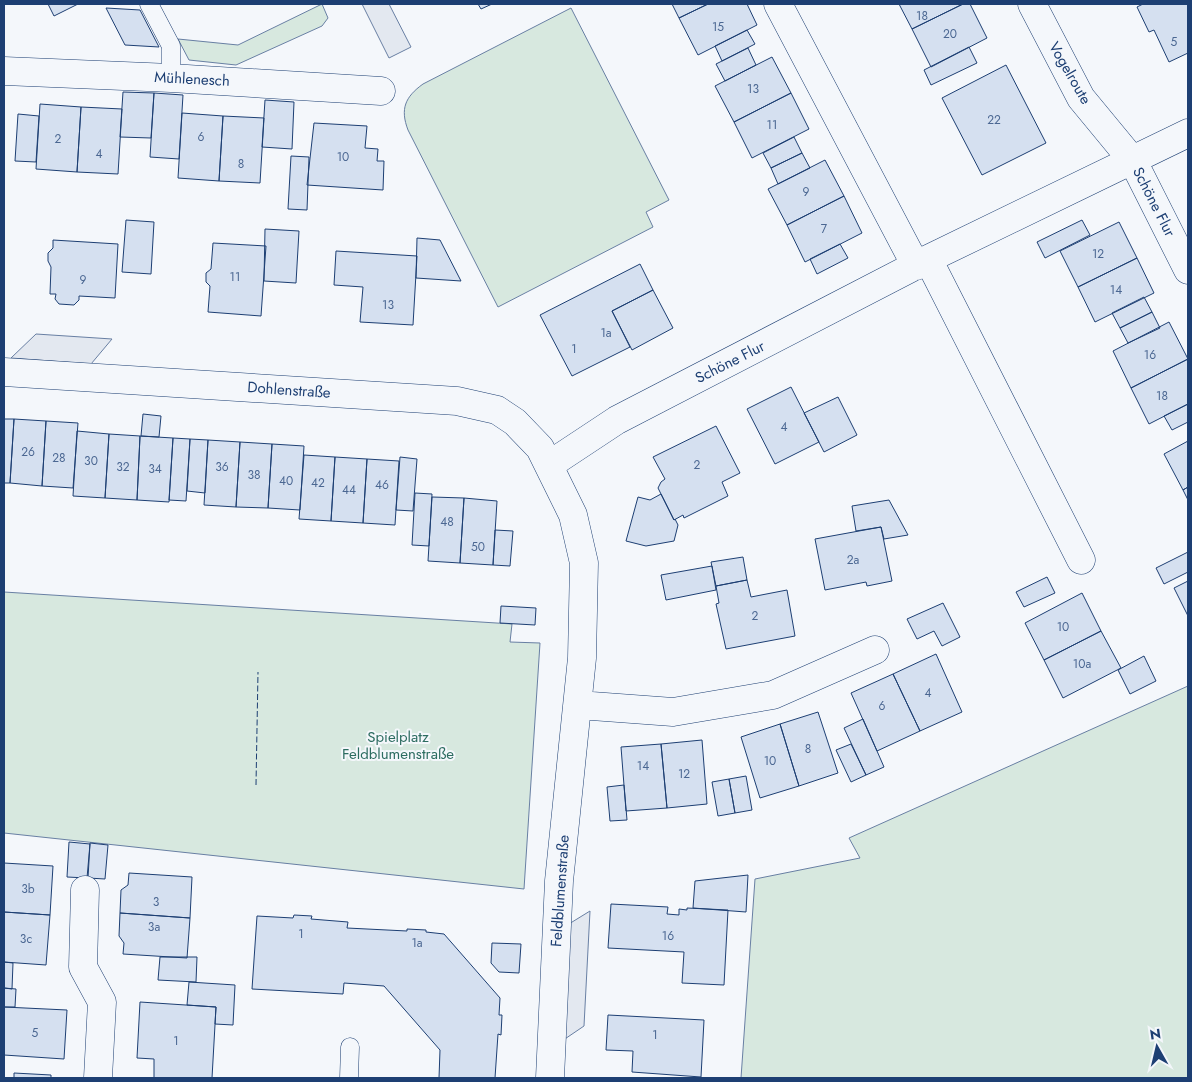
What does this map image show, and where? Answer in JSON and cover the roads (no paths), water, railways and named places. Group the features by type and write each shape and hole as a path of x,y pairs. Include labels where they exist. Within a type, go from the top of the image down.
{"street":[{"path":"778,4 922,263 1080,560"},
{"name":"Vogelroute","path":"1032,4 1082,98 1133,161"},
{"name":"Mühlenesch","path":"4,71 171,78 381,92"},
{"name":"Schöne Flur","path":"549,465 617,420 922,263 1188,134"},
{"name":"Schöne Flur","path":"1133,161 1188,270"},
{"name":"Dohlenstraße","path":"4,372 457,401 498,410 515,422 540,448 549,465"},
{"name":"Feldblumenstraße","path":"549,465 573,515 584,563 582,658 559,881 550,1078"},
{"path":"578,705 673,712 773,695 875,650"},
{"path":"85,890 83,967 102,1002 98,1078"}],"lane":[{"path":"149,4 171,46 171,78"},
{"path":"349,1078 350,1046"}],"park label":[{"name":"Spielplatz Feldblumenstraße","path":"398,746"}]}
